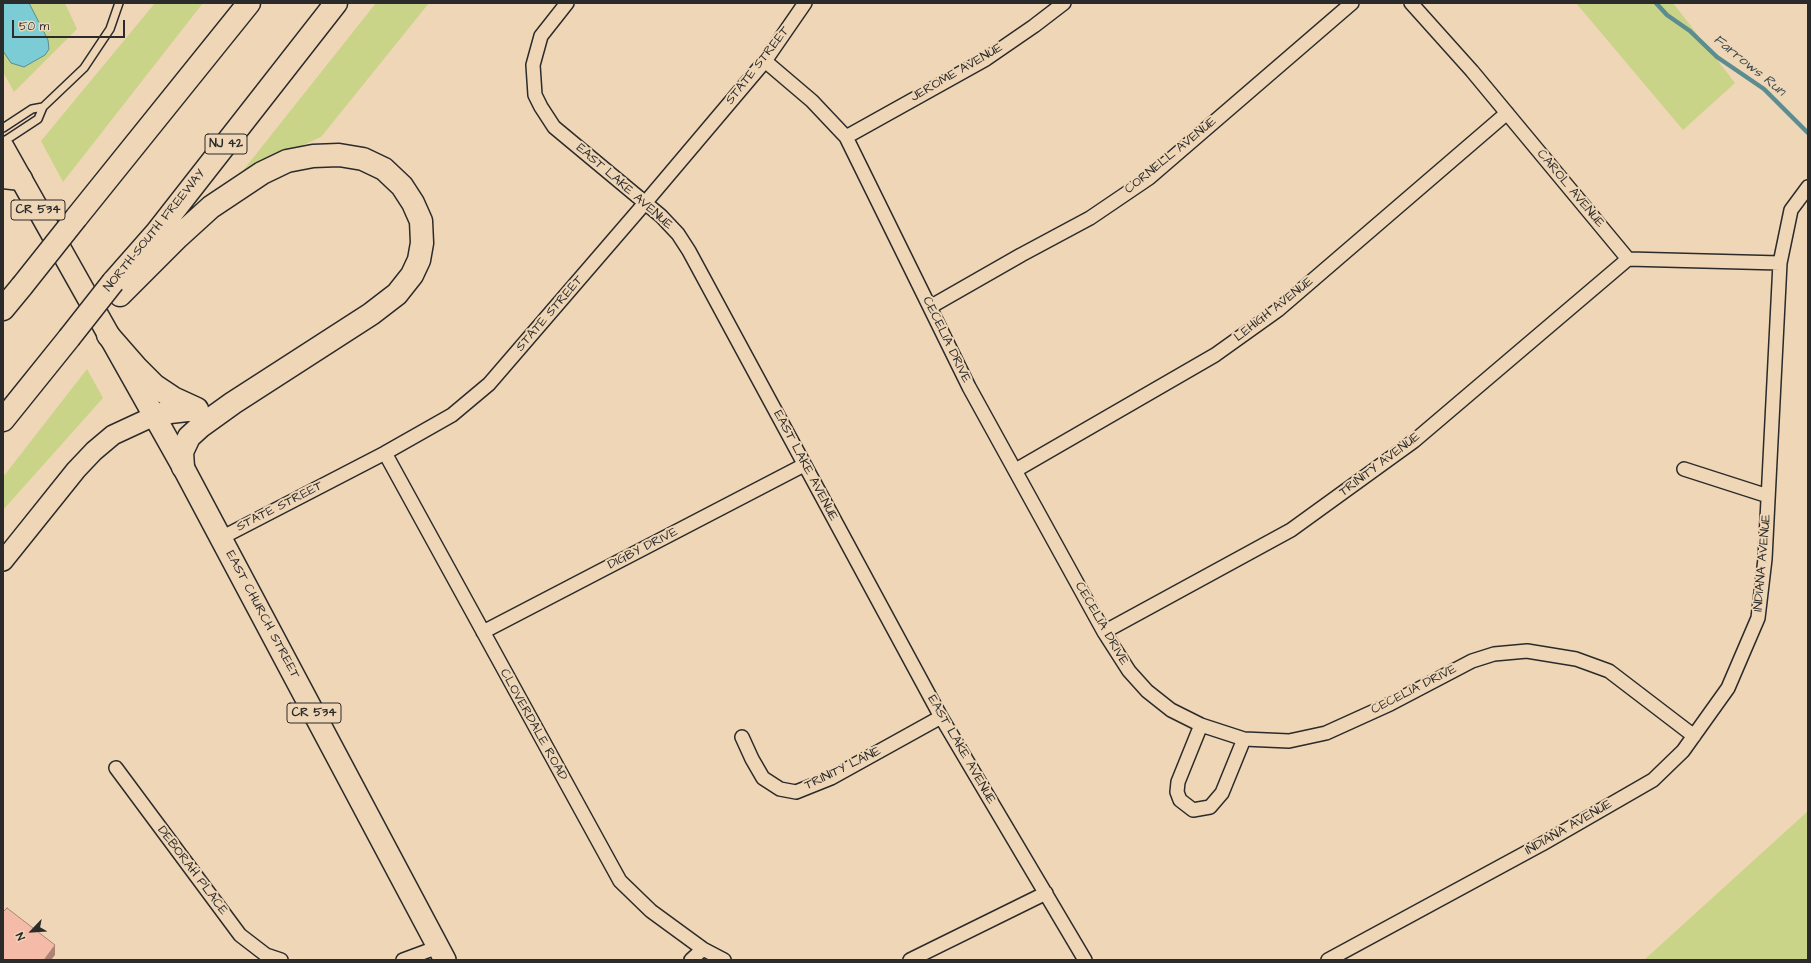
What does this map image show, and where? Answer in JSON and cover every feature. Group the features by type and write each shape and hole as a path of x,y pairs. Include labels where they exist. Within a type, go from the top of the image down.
{"highway":[{"path":"3,309 249,3"},
{"name":"NORTH-SOUTH FREEWAY","path":"3,420 45,368 74,342 117,289 157,232 336,3"},
{"path":"117,289 211,208 262,173 287,161 313,156 333,155 363,159 384,169 402,186 413,203 421,221 422,243 419,260 412,275 397,294 371,314 233,403 189,437 182,452 182,467"},
{"path":"108,335 155,386 173,398 197,409"},
{"path":"154,416 170,412 233,403"}],"main road":[{"name":"CR 534","path":"3,147 12,178"},
{"name":"EAST CHURCH STREET","path":"12,178 73,272 154,416 221,538 442,954"},
{"path":"3,562 76,470 94,451 113,436 154,416"}],"street":[{"name":"EAST LAKE AVENUE","path":"567,3 541,36 533,65 535,95 554,127 661,216 678,234 689,251 941,717 1085,960"},
{"name":"STATE STREET","path":"221,538 386,452 452,415 489,384 765,61 805,3"},
{"name":"JEROME AVENUE","path":"846,137 986,59 1064,3"},
{"name":"CORNELL AVENUE","path":"930,308 1021,255 1090,218 1148,178 1352,3"},
{"name":"CAROL AVENUE","path":"1411,3 1472,71 1628,259"},
{"name":"CECELIA DRIVE","path":"765,61 812,101 846,137 969,387 1104,632 1129,671 1147,692 1170,710 1201,725 1244,739 1289,741 1326,733 1390,704 1472,661 1494,654 1527,651 1576,659 1609,671 1694,736"},
{"name":"LEHIGH AVENUE","path":"1016,470 1208,359 1278,310 1507,113"},
{"name":"INDIANA AVENUE","path":"1328,960 1542,844 1653,780 1683,751 1728,688 1758,618 1765,559 1780,263 1791,210 1808,186"},
{"path":"1628,259 1780,263"},
{"name":"TRINITY AVENUE","path":"1104,632 1291,530 1414,441 1628,259"},
{"name":"CLOVERDALE ROAD","path":"386,452 620,881 651,911 703,949 724,960"},
{"name":"DIGBY DRIVE","path":"483,632 804,465"},
{"path":"1684,469 1768,496"},
{"name":"TRINITY LANE","path":"742,737 763,778 780,789 796,792 831,778 941,717"},
{"path":"1201,725 1178,782 1180,800 1193,810 1210,807 1222,794 1244,739"},
{"name":"DEBORAH PLACE","path":"116,768 240,935 266,955 281,960"},
{"path":"910,960 1046,893"},
{"path":"691,960 703,949"},
{"path":"403,960 442,954"}],"lane":[{"path":"3,142 38,119 43,107 84,68 110,29 119,3"},
{"path":"3,128 32,108 43,107"}],"green space":[{"path":"3,3 65,3 77,29 14,92 3,72"},
{"path":"155,3 203,3 63,182 41,141"},
{"path":"376,3 429,3 321,137 241,173"},
{"path":"1576,3 1673,3 1735,83 1683,130"},
{"path":"87,369 103,398 3,510 3,477"},
{"path":"1808,811 1808,960 1644,960"}],"water":[{"path":"3,3 29,3 48,40 49,49 45,55 24,67 11,63 3,51"}],"building":[{"path":"7,908 55,945 44,960 3,960 3,912"}],"waterway":[{"name":"Farrows Run","path":"1656,3 1667,15 1690,31 1717,57 1764,89 1808,133"}]}
